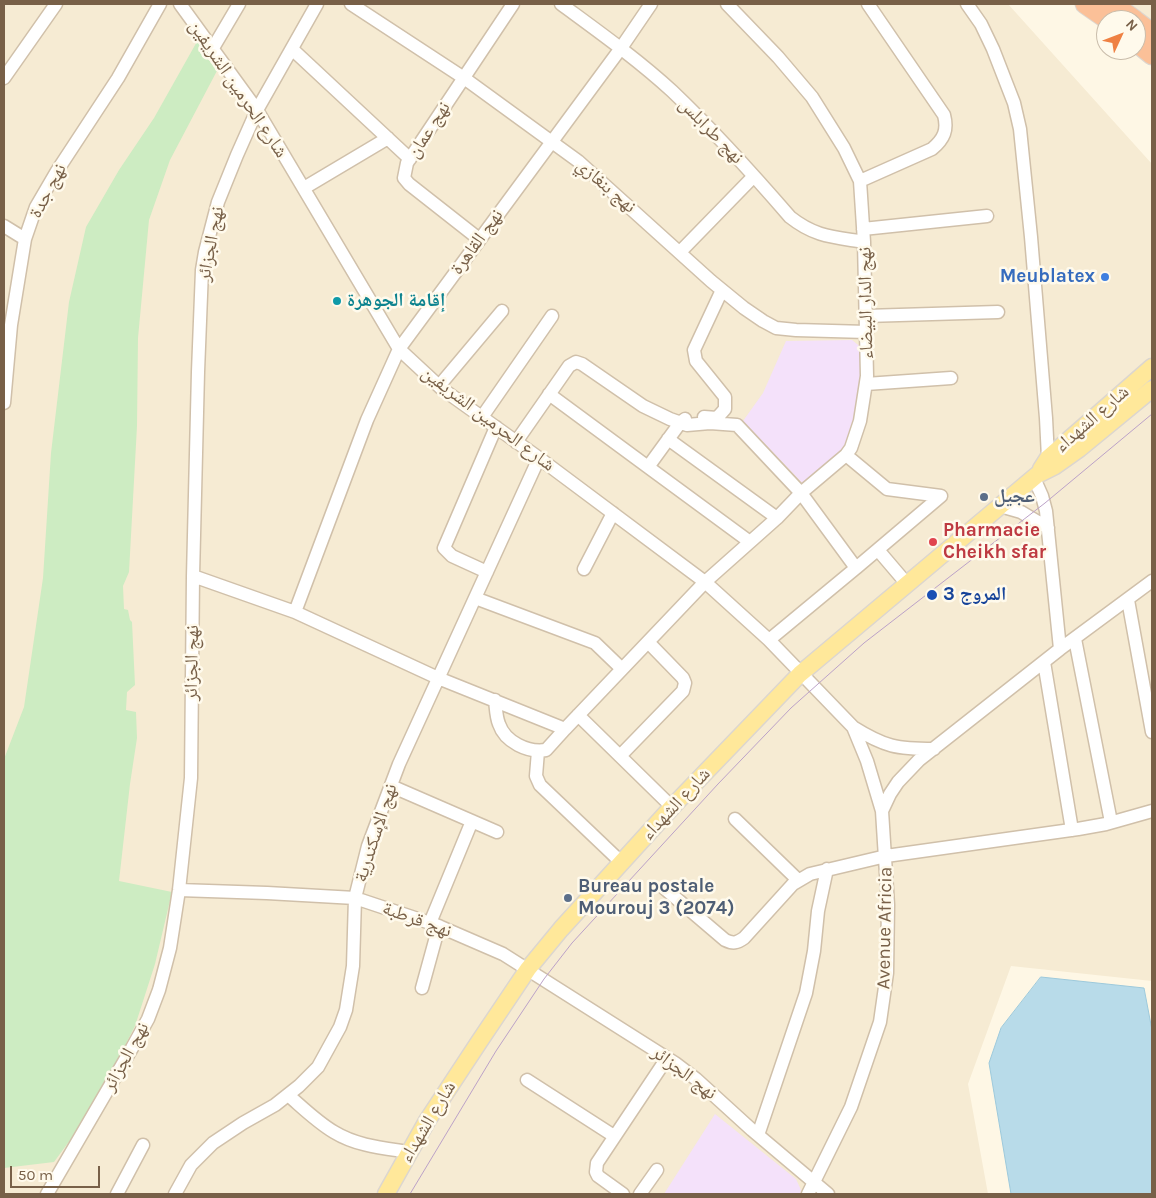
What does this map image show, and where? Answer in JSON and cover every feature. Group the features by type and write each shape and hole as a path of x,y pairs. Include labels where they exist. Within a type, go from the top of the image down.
{"highway":[{"path":"1085,4 1096,12"}],"main road":[{"name":"شارع الشهداء","path":"386,1194 427,1121 528,969 561,928 672,807 800,674 1035,477 1152,367"},
{"name":"شارع الشهداء","path":"1052,462 1152,389"}],"street":[{"path":"4,78 56,4"},
{"name":"نهج جدة","path":"4,403 11,325 25,239 36,207 56,171 118,78 160,4"},
{"name":"شارع الحرمين الشريفين","path":"180,4 257,110 398,349 439,386 705,582 769,640 800,674"},
{"path":"213,48 239,4"},
{"name":"نهج الجزائر","path":"47,1194 148,1019 159,990 170,948 179,890 191,778 193,576 202,270 218,202 237,155 257,110 317,4"},
{"name":"نهج بنغازي","path":"351,4 464,78 590,171 744,308 776,328 867,332"},
{"name":"نهج عمان","path":"479,239 409,184 404,178 404,170 513,4"},
{"name":"نهج طرابلس","path":"561,4 621,48 671,91 718,137 790,217 817,234 864,235 986,216"},
{"name":"نهج القاهرة","path":"294,612 367,420 398,349 621,48 651,4"},
{"name":"نهج الدار البيضاء","path":"538,751 546,750 705,582 777,518 801,493 846,455 851,448 860,421 866,384 867,332 860,181 844,148 812,97 778,57 727,4"},
{"path":"860,181 932,149 940,143 946,125 944,115 868,4"},
{"path":"967,4 981,24 994,49 1014,103 1020,129 1032,237 1046,418 1052,462"},
{"path":"292,49 410,159"},
{"path":"304,188 388,138"},
{"path":"680,252 754,176"},
{"path":"4,226 25,239"},
{"path":"648,467 680,423 690,416 716,418 725,409 725,397 696,361 694,350 722,290"},
{"path":"439,386 502,311"},
{"path":"866,316 998,312"},
{"path":"482,417 552,316"},
{"path":"516,442 569,366 576,362 582,364 642,406 680,423 686,425 710,423 737,425 801,493 856,568"},
{"path":"866,384 951,378"},
{"path":"549,394 750,542"},
{"path":"486,572 452,556 444,548 496,427"},
{"path":"668,439 777,518"},
{"path":"769,640 942,496 887,490 846,455"},
{"name":"نهج الإسكندرية","path":"176,1194 190,1165 213,1143 275,1105 318,1067 340,1027 346,1010 353,966 355,898 368,846 391,786 438,678 539,458"},
{"path":"1035,477 1045,504 1060,649"},
{"path":"1000,506 1021,512 1048,528"},
{"path":"584,569 613,513"},
{"path":"878,550 907,584"},
{"path":"193,576 294,612 438,678 565,729"},
{"path":"882,811 890,794 908,770 1060,649 1152,581"},
{"path":"475,598 595,643 622,669"},
{"path":"1128,600 1152,732"},
{"path":"1075,639 1111,822"},
{"path":"620,756 683,691 684,687 683,678 648,642"},
{"path":"1044,662 1072,830"},
{"name":"Avenue Africia","path":"800,674 853,728 867,761 882,811 888,905 887,973 880,1022 851,1107 808,1194"},
{"path":"495,700 499,725 503,732 521,746 538,751 537,780 622,863"},
{"path":"578,715 672,807"},
{"path":"853,728 888,746 903,749 934,749"},
{"path":"391,786 497,832"},
{"path":"664,888 725,940 732,943 744,938 793,884 810,874 886,856 1072,830 1152,811"},
{"path":"735,819 798,880"},
{"path":"422,988 434,924 472,821"},
{"path":"758,1135 808,988 814,950 816,920 827,869"},
{"name":"نهج قرطبة","path":"179,890 355,898 434,924 503,954 528,969"},
{"name":"نهج الجزائر","path":"528,969 667,1058 696,1079 828,1194"},
{"path":"623,1194 602,1180 596,1172 597,1163 667,1058"},
{"path":"527,1080 614,1136"},
{"path":"288,1095 333,1132 363,1144 409,1152"},
{"path":"117,1194 143,1145"},
{"path":"640,1194 657,1170"}],"shaded area":[{"path":"4,4 1008,4 1152,164 1152,981 1011,966 968,1084 988,1194 4,1194"},
{"path":"1104,4 1152,4 1152,40 1146,36 1146,10 1112,10"},
{"path":"852,340 863,349 864,384 846,451 807,488 743,421 763,393 786,341"},
{"path":"715,1114 796,1179 801,1190 800,1194 664,1194"}],"green space":[{"path":"199,38 219,67 170,160 149,220 138,338 137,426 129,572 123,586 124,609 128,610 132,622 135,685 127,692 126,710 136,712 137,738 119,881 172,892 155,964 135,1026 101,1093 54,1162 4,1168 4,759 24,707 43,578 51,453 69,302 86,227 119,170 154,118"}],"water":[{"path":"1041,977 1144,988 1152,1030 1152,1194 1011,1194 989,1063 1001,1028"}],"tram line":[{"path":"410,1194 496,1051 544,979 572,943 718,784 791,708 864,643 1045,503 1152,414"}],"place":[{"name":"Meublatex","path":"1105,277"},
{"name":"إقامة الجوهرة","path":"337,301"},
{"name":"عجيل","path":"984,497"},
{"name":"Pharmacie Cheikh sfar","path":"933,542"},
{"name":"المروج 3","path":"932,595"},
{"name":"Bureau postale Mourouj 3 (2074)","path":"568,898"}]}
